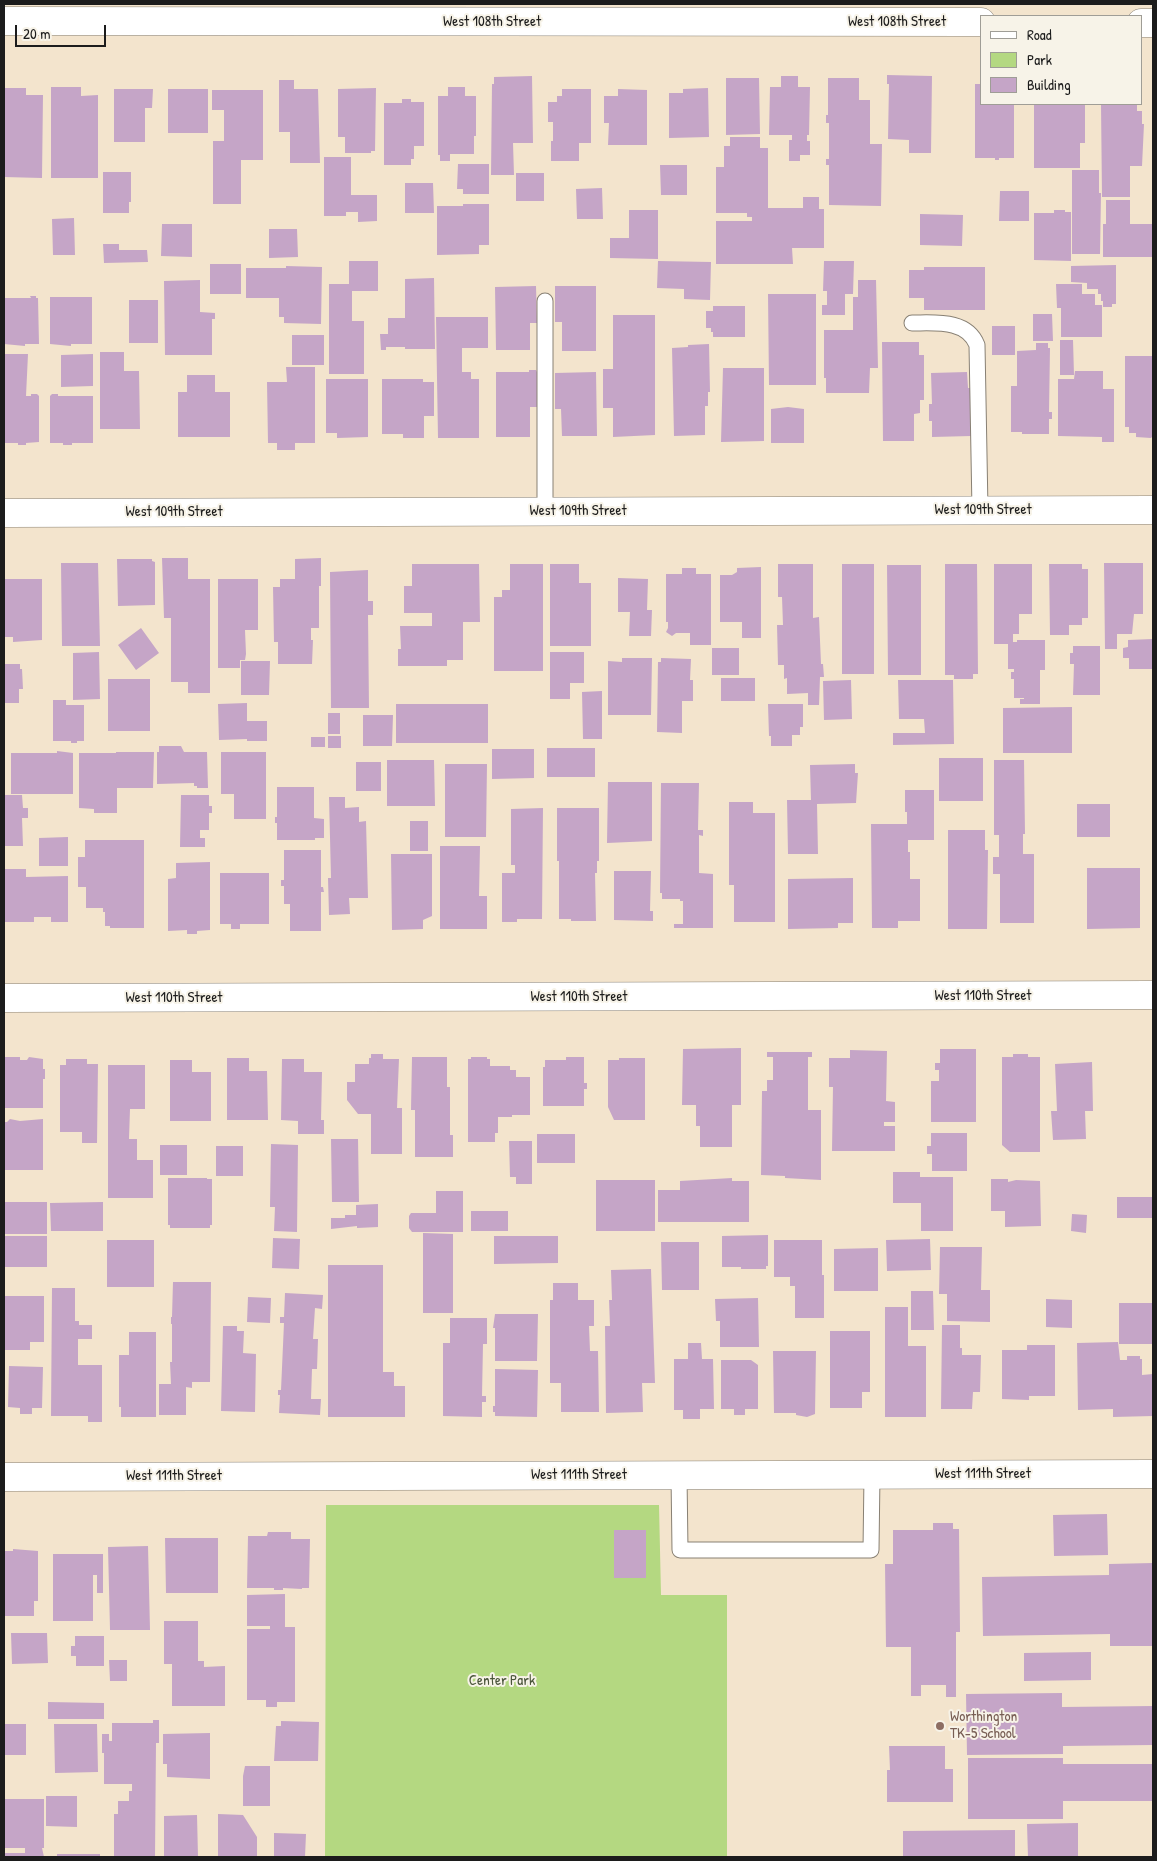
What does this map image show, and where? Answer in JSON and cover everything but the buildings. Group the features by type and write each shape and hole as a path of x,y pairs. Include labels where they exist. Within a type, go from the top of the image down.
{"street":[{"name":"West 108th Street","path":"4,21 980,22"},
{"name":"West 109th Street","path":"4,513 1153,510"},
{"name":"West 110th Street","path":"4,998 1153,996"},
{"name":"West 111th Street","path":"4,1477 1153,1474"}],"lane":[{"path":"544,301 544,511"},
{"path":"912,323 959,326 974,337 977,345 980,510"},
{"path":"679,1475 680,1550 872,1550 872,1475"}],"green space":[{"name":"Center Park","path":"326,1505 659,1505 661,1595 727,1595 727,1857 325,1857"}],"place":[{"name":"Worthington TK-5 School","path":"940,1726"}]}
